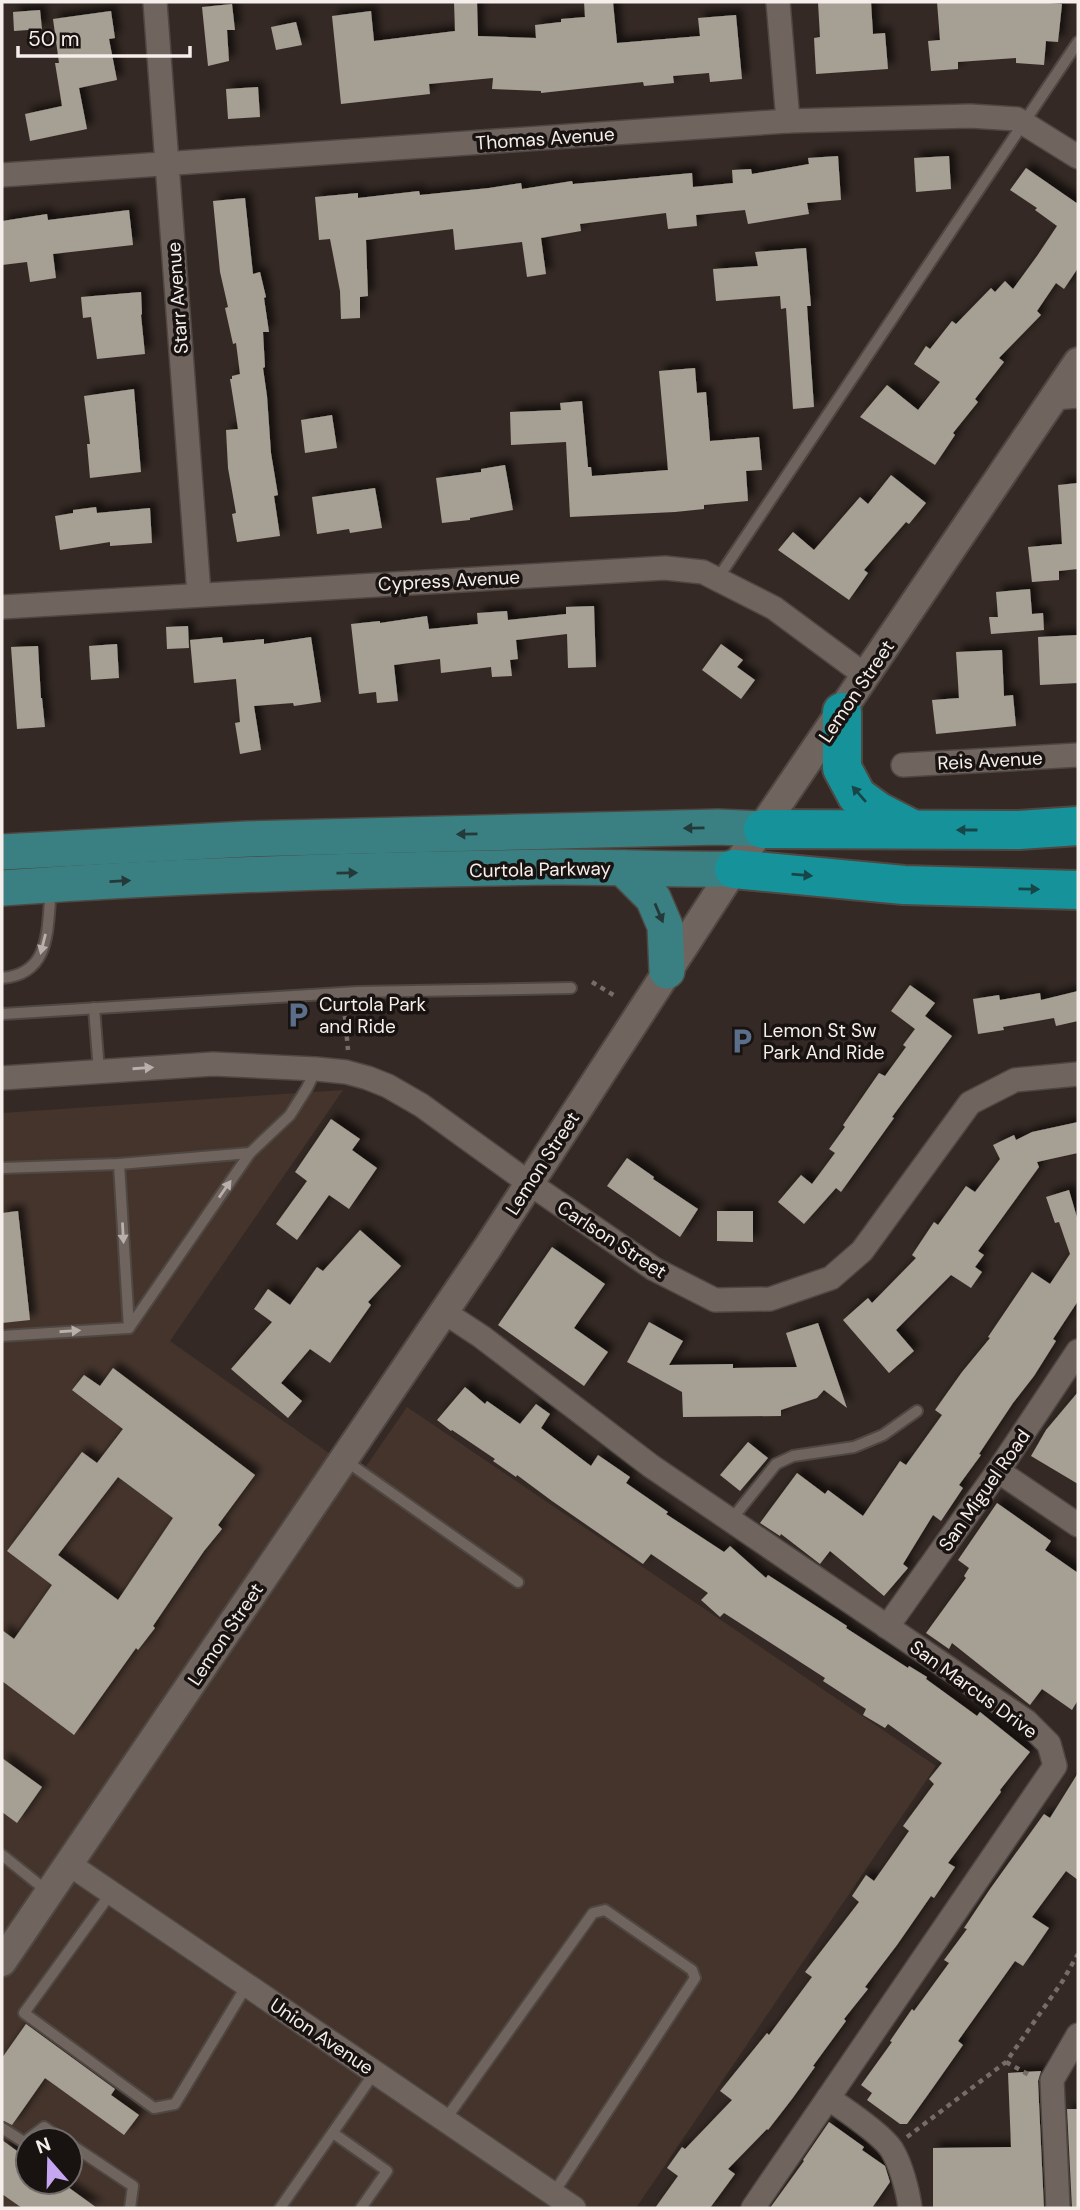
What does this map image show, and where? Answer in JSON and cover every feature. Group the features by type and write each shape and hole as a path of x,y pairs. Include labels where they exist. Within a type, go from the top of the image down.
{"highway":[{"path":"842,712 842,768 857,796 879,812 915,830"},
{"name":"Curtola Parkway","path":"762,829 1019,830 1078,826"},
{"name":"Curtola Parkway","path":"734,869 904,885 1078,890"}],"main road":[{"name":"Curtola Parkway","path":"2,888 53,867 364,836 718,827 762,829"},
{"name":"Curtola Parkway","path":"2,852 53,867 324,873 734,869"},
{"path":"623,868 653,898 658,909 665,926 667,971"}],"street":[{"name":"Starr Avenue","path":"155,2 199,594"},
{"path":"778,2 788,121"},
{"name":"Thomas Avenue","path":"2,175 788,121 970,116 1017,119 1078,157"},
{"name":"Lemon Street","path":"2,1962 444,1312 734,869 866,676 1066,397 1078,362"},
{"name":"Cypress Avenue","path":"2,607 665,568 703,572 774,608 866,676"},
{"name":"Reis Avenue","path":"903,765 1078,755"},
{"name":"Carlson Street","path":"2,1078 213,1064 316,1069 346,1072 368,1078 421,1105 529,1184 654,1269 715,1300 770,1299 831,1278 862,1251 971,1103 1015,1080 1078,1074"},
{"name":"San Marcus Drive","path":"444,1312 482,1337 651,1466 1026,1721 1049,1744 1055,1766 753,2208"},
{"name":"San Miguel Road","path":"887,1627 998,1471 1078,1351"},
{"path":"998,1471 1078,1525"},
{"name":"Union Avenue","path":"69,1864 574,2208"},
{"path":"1058,2208 1052,2080 1078,2035"},
{"path":"828,2098 859,2119 892,2149 910,2208"}],"lane":[{"path":"718,578 1078,42"},
{"path":"2,978 26,973 39,958 46,932 53,867"},
{"path":"2,1014 343,993 571,988"},
{"path":"94,1008 99,1071"},
{"path":"129,1328 250,1153 290,1115 316,1069"},
{"path":"2,1168 120,1164 250,1153"},
{"path":"120,1164 129,1328"},
{"path":"2,1336 129,1328"},
{"path":"731,1520 776,1464 793,1457 855,1447 883,1435 917,1411"},
{"path":"344,1459 518,1583"},
{"path":"2,1855 49,1893"},
{"path":"111,1893 24,2013 154,2108 175,2104 247,1985"},
{"path":"444,2120 593,1913 605,1910 692,1970 695,1978 554,2194"},
{"path":"281,2208 375,2072"},
{"path":"333,2133 387,2171 361,2208"},
{"path":"84,2153 133,2186 130,2208"}],"path":[{"path":"592,982 615,996"},
{"path":"343,993 348,1051"},
{"path":"892,2149 1006,2062 1062,1982 1078,1954"},
{"path":"1006,2062 1040,2081 1052,2080"}],"shaded area":[{"path":"343,1090 170,1341 360,1475 407,1407 936,1766 636,2208 2,2208 2,1113"}],"building":[{"path":"454,2 477,2 478,36 536,38 535,25 585,17 584,2 613,2 617,43 700,36 698,18 736,15 742,79 710,82 709,73 673,76 674,83 644,86 643,82 541,93 492,89 493,78 429,84 430,94 341,104 332,16 371,11 374,41 455,31"},
{"path":"818,2 871,2 873,34 885,33 888,69 816,74 814,38 820,37"},
{"path":"937,2 1062,4 1058,42 1046,41 1044,65 1016,63 1016,58 958,62 958,69 931,71 928,41 940,40"},
{"path":"232,4 235,30 227,30 229,61 208,66 202,7"},
{"path":"40,10 42,29 14,31 13,12"},
{"path":"111,11 115,38 109,39 117,80 79,88 87,129 30,141 25,114 62,106 55,63 59,63 53,19"},
{"path":"296,22 302,45 276,50 271,27"},
{"path":"258,87 260,117 228,119 226,89"},
{"path":"838,156 841,200 807,203 809,214 748,224 745,210 696,215 697,226 668,229 666,213 580,224 581,231 541,238 546,274 527,277 522,242 455,250 453,229 366,240 368,296 360,297 360,318 341,319 340,291 330,239 319,240 315,197 358,193 358,198 419,191 420,195 521,183 522,189 572,181 573,184 692,173 693,187 733,183 732,170 751,169 752,174 809,164 808,158"},
{"path":"949,156 951,189 916,192 914,158"},
{"path":"1026,168 1078,204 1078,268 1064,289 1056,283 1037,311 1041,315 999,358 1004,362 975,399 978,402 953,433 955,435 935,465 860,417 887,385 918,410 940,382 914,364 926,346 930,349 952,321 956,324 991,288 995,292 1005,281 1013,289 1057,226 1035,210 1037,208 1010,190"},
{"path":"245,198 253,274 260,272 266,297 269,332 263,332 263,368 278,495 274,496 280,536 237,542 232,514 236,513 228,468 226,430 238,429 230,379 240,374 236,343 233,344 225,308 228,307 220,272 213,201"},
{"path":"129,210 133,245 53,254 56,278 30,282 27,262 2,265 2,221 47,214 48,220"},
{"path":"806,248 814,407 793,409 786,308 781,309 780,296 716,301 713,269 758,266 755,252"},
{"path":"141,292 145,354 97,359 91,317 83,318 81,297"},
{"path":"695,368 697,393 706,392 710,441 759,437 762,470 746,471 748,501 704,505 704,509 675,512 570,517 566,442 511,445 510,412 561,410 560,403 582,401 588,467 591,467 592,476 668,470 659,371"},
{"path":"134,389 141,472 90,478 87,444 90,444 84,396"},
{"path":"332,415 337,448 305,453 301,420"},
{"path":"505,465 513,510 442,523 436,478 481,472 481,469"},
{"path":"891,475 926,503 864,570 868,573 849,600 778,550 793,532 814,550 860,497 868,504"},
{"path":"1078,483 1078,569 1059,571 1059,580 1032,582 1028,547 1062,544 1058,485"},
{"path":"375,488 382,528 317,534 312,497"},
{"path":"96,507 97,513 150,508 152,543 110,546 110,542 60,550 55,516"},
{"path":"1030,589 1032,614 1043,613 1044,630 991,634 989,617 998,617 996,592"},
{"path":"594,606 596,667 568,668 567,634 516,640 518,659 510,660 512,676 492,677 491,667 441,673 440,659 394,665 398,701 377,703 376,692 359,694 351,624 427,616 429,629 478,624 477,613 507,611 508,620 566,614 566,607"},
{"path":"188,626 189,648 167,649 166,627"},
{"path":"1078,635 1078,683 1040,685 1038,637"},
{"path":"222,637 223,643 264,639 264,644 311,637 321,702 294,706 293,703 254,706 261,750 240,754 235,723 240,722 236,679 194,683 190,640"},
{"path":"117,644 119,678 91,680 89,646"},
{"path":"721,644 743,660 737,667 755,680 741,699 702,670"},
{"path":"38,646 45,727 17,729 11,647"},
{"path":"1002,650 1004,696 1013,695 1016,726 936,734 932,700 959,698 956,652"},
{"path":"910,985 935,1003 925,1016 952,1036 841,1192 836,1188 804,1224 778,1202 801,1175 812,1184 835,1153 829,1149 845,1127 843,1125 879,1073 885,1076 906,1047 903,1045 915,1029 891,1011"},
{"path":"1078,991 1078,1021 1056,1026 1054,1018 978,1034 973,999 999,995 1000,1000 1040,993 1041,1000"},
{"path":"331,1119 360,1139 352,1150 377,1168 349,1209 329,1195 297,1240 276,1224 307,1181 295,1172"},
{"path":"1078,1122 1078,1153 1037,1162 1039,1167 978,1251 984,1255 975,1267 982,1272 971,1288 951,1275 896,1330 914,1351 889,1373 843,1320 868,1298 872,1303 916,1258 912,1255 934,1222 938,1225 966,1186 975,1192 1000,1159 993,1145 1014,1135 1016,1140 1032,1132"},
{"path":"627,1158 698,1209 680,1237 607,1186"},
{"path":"1069,1190 1078,1221 1078,1301 1053,1339 1056,1341 1034,1376 959,1485 963,1488 941,1521 933,1515 903,1564 908,1568 884,1596 830,1551 820,1564 781,1534 780,1536 760,1523 797,1473 825,1494 828,1490 863,1516 900,1461 906,1465 942,1415 935,1410 990,1338 988,1337 1032,1272 1050,1284 1070,1254 1059,1222 1055,1223 1046,1197"},
{"path":"18,1211 30,1320 2,1323 2,1213"},
{"path":"717,1211 753,1211 753,1242 717,1241"},
{"path":"360,1230 401,1266 368,1302 371,1305 330,1363 310,1349 281,1383 302,1401 288,1418 231,1369 272,1322 254,1309 268,1289 290,1305 317,1267 323,1271"},
{"path":"552,1247 605,1284 574,1328 608,1352 584,1386 498,1325"},
{"path":"649,1322 683,1341 669,1365 733,1364 733,1368 797,1367 786,1333 818,1323 847,1408 824,1390 817,1398 781,1410 781,1416 683,1417 682,1392 627,1362"},
{"path":"113,1368 255,1475 218,1525 222,1529 153,1626 155,1628 138,1650 136,1648 74,1735 2,1681 2,1630 14,1639 52,1585 7,1551 82,1452 97,1463 123,1429 72,1390 84,1375 100,1386","holes":["118,1477 173,1518 118,1600 58,1555"]},
{"path":"465,1387 485,1404 487,1401 520,1424 536,1404 550,1414 541,1428 591,1466 598,1455 630,1477 626,1483 668,1512 666,1514 724,1552 730,1546 766,1578 768,1575 908,1668 909,1666 927,1677 926,1679 977,1716 980,1712 1030,1752 948,1863 955,1867 865,1987 868,1989 844,2019 846,2021 792,2099 768,2130 728,2169 735,2174 710,2208 655,2208 678,2176 667,2168 682,2147 685,2149 732,2100 720,2091 767,2033 769,2035 812,1977 805,1972 859,1902 852,1896 866,1875 874,1881 909,1831 903,1826 934,1784 929,1779 942,1763 888,1724 885,1728 863,1715 866,1709 823,1681 825,1678 724,1613 720,1617 701,1600 708,1593 651,1554 643,1564 437,1420"},
{"path":"1078,1392 1078,1484 1031,1456 1046,1430"},
{"path":"748,1442 768,1458 740,1491 720,1475"},
{"path":"997,1503 1051,1541 1045,1550 1078,1573 1078,1700 1072,1710 1042,1689 1030,1705 952,1643 949,1649 926,1633 966,1578 964,1576 969,1568 958,1560"},
{"path":"2,1758 42,1787 17,1823 2,1812"},
{"path":"1078,1773 1078,1880 1066,1871 1032,1917 1049,1928 1023,1966 1015,1961 958,2041 963,2045 932,2089 907,2124 900,2124 867,2100 872,2093 861,2085 912,2009 914,2011 949,1963 944,1960 967,1929 964,1928 990,1889 1044,1814 1050,1818"},
{"path":"26,2024 115,2089 111,2095 139,2115 124,2135 45,2078 12,2125 2,2120 2,2058"},
{"path":"1041,2071 1038,2081 1044,2208 933,2208 933,2148 1011,2147 1008,2073"},
{"path":"1067,2109 1078,2109 1078,2208 1072,2208"},
{"path":"829,2122 885,2166 890,2182 872,2208 770,2208 804,2161"},
{"path":"2,2140 14,2149 14,2196 80,2196 97,2208 22,2208 2,2194"}],"place":[{"name":"Curtola Park and Ride","path":"298,1015"},
{"name":"Lemon St Sw Park And Ride","path":"742,1041"}]}
